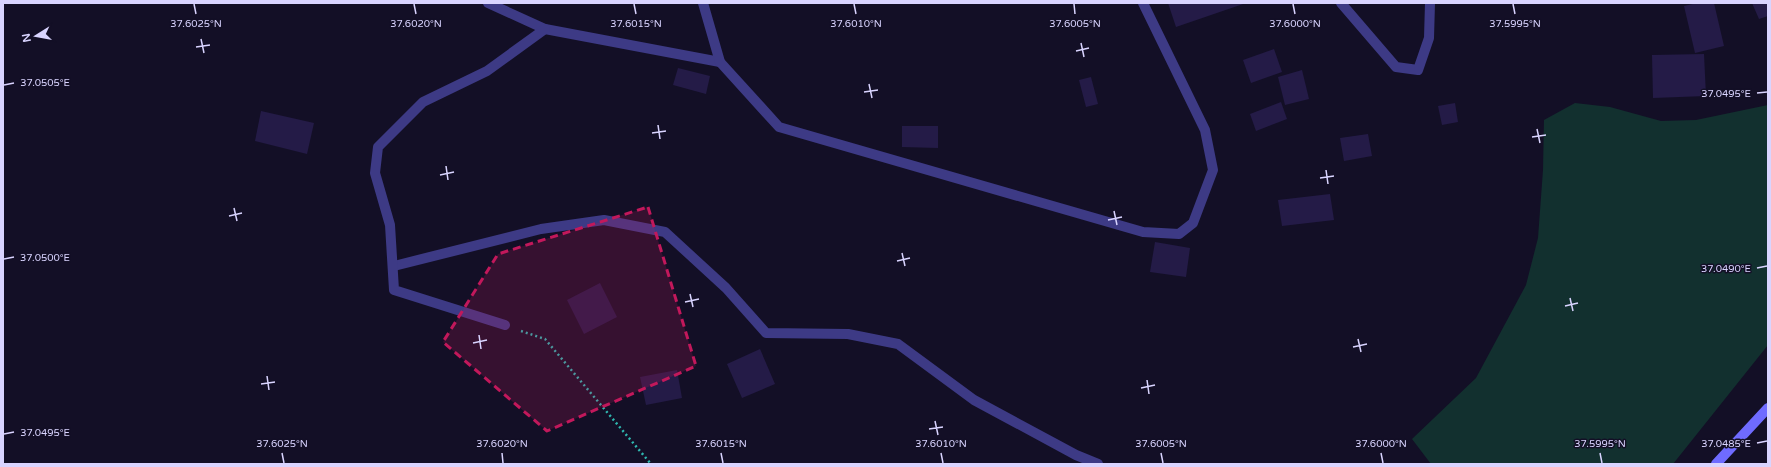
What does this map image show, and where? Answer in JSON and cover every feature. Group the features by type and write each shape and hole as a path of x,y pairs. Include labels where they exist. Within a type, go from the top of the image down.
{"street":[{"path":"488,3 545,29 720,62"},
{"path":"704,3 720,62 779,127 1142,232 1179,234 1193,223 1214,170 1205,130 1143,3"},
{"path":"1341,3 1396,66 1418,70 1429,38 1430,3"},
{"path":"505,325 394,290 394,266 390,225 375,173 378,147 423,102 488,71 545,29"},
{"path":"394,266 541,229 604,220 665,232 726,288 766,333 848,334 898,344 974,400 1076,455 1098,464"},
{"path":"1716,464 1768,408"}],"path":[{"path":"505,325 545,339 651,464"}],"highlighted area":[{"path":"648,207 696,366 547,431 443,342 498,254"}],"green space":[{"path":"1575,103 1610,107 1661,121 1696,120 1768,105 1768,345 1673,464 1431,464 1412,439 1476,378 1526,285 1538,238 1543,170 1544,120"}],"building":[{"path":"1168,3 1246,3 1176,27"},
{"path":"1697,3 1714,3 1724,46 1695,53 1684,6"},
{"path":"1752,3 1768,3 1768,16 1759,19"},
{"path":"1274,49 1282,72 1251,83 1243,60"},
{"path":"1704,54 1706,96 1653,98 1652,55"},
{"path":"678,68 710,76 706,94 673,85"},
{"path":"1302,70 1309,99 1285,105 1278,77"},
{"path":"1091,77 1098,104 1086,107 1079,80"},
{"path":"1281,102 1287,119 1256,131 1250,114"},
{"path":"1455,103 1458,122 1442,125 1438,106"},
{"path":"261,111 314,123 307,154 255,141"},
{"path":"902,126 938,126 938,148 902,147"},
{"path":"1368,134 1372,156 1344,161 1340,138"},
{"path":"1330,194 1334,220 1282,226 1278,200"},
{"path":"1155,242 1190,248 1186,277 1150,272"},
{"path":"600,283 617,317 584,334 567,300"},
{"path":"760,349 775,384 742,398 727,364"},
{"path":"677,370 682,398 646,405 640,377"}]}
